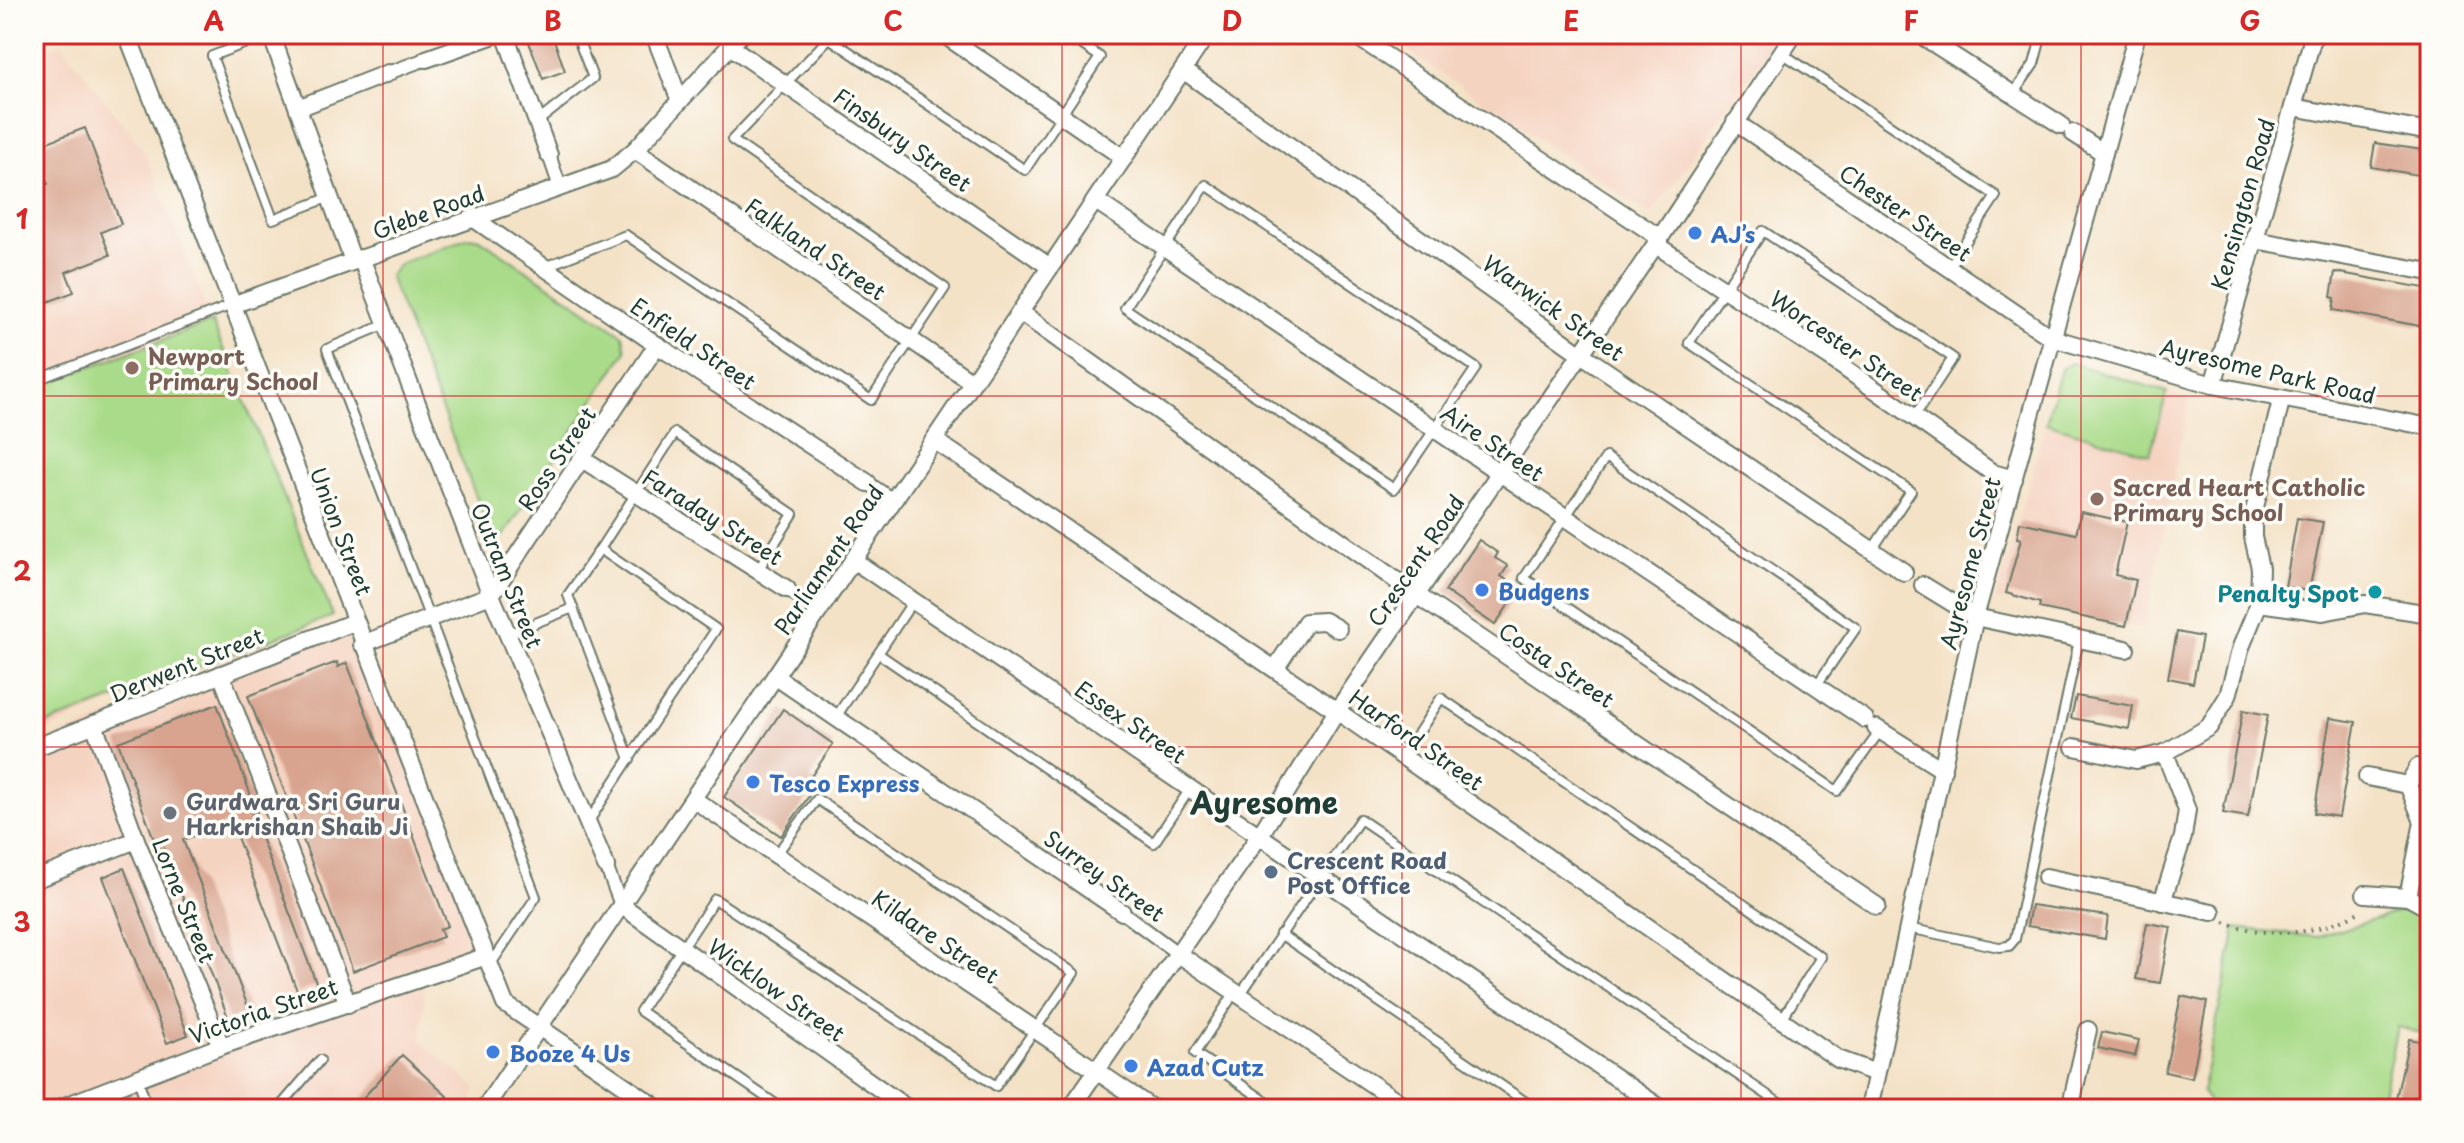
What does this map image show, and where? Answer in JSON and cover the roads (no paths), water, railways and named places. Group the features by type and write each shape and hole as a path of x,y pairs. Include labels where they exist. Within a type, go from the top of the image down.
{"street":[{"name":"Union Street","path":"127,34 362,644 505,1004 659,1109"},
{"name":"Outram Street","path":"270,34 330,197 387,324 491,595 621,905"},
{"path":"298,108 497,34"},
{"path":"505,34 560,187"},
{"path":"654,34 680,101"},
{"path":"943,34 1124,158"},
{"name":"Worcester Street","path":"1353,34 1993,473 2014,479"},
{"name":"Crescent Road","path":"1070,1109 1260,835 1337,711 1658,241 1794,34"},
{"path":"1919,34 2104,153"},
{"name":"Ayresome Street","path":"1869,1109 1975,617 2137,34"},
{"name":"Kensington Road","path":"2213,385 2314,34"},
{"name":"Parliament Road","path":"484,1109 1096,201 1202,36"},
{"name":"Glebe Road","path":"232,305 612,169 635,150 736,41"},
{"name":"Finsbury Street","path":"736,41 785,84 1050,267"},
{"name":"Warwick Street","path":"1183,70 1581,354 1904,572"},
{"path":"2293,107 2430,132"},
{"name":"Chester Street","path":"1735,122 2052,338"},
{"name":"Falkland Street","path":"635,150 972,382"},
{"name":"Aire Street","path":"1096,201 1943,770"},
{"name":"Enfield Street","path":"473,218 657,345 893,500"},
{"path":"2255,240 2430,272"},
{"name":"Costa Street","path":"1020,312 1418,596 1877,906"},
{"name":"Ayresome Park Road","path":"2052,338 2213,385 2281,401 2430,427"},
{"name":"Ross Street","path":"491,595 657,345"},
{"path":"2074,747 2136,760 2165,753 2209,727 2228,696 2241,647 2259,603 2260,568 2253,537 2253,515 2281,401"},
{"name":"Harford Street","path":"934,440 1337,711 1838,1059 1876,1073"},
{"name":"Faraday Street","path":"582,459 819,611"},
{"name":"Essex Street","path":"853,560 1662,1109"},
{"path":"1923,585 1975,617 2126,649"},
{"path":"362,644 491,595"},
{"path":"2259,603 2323,612 2365,604 2430,614"},
{"path":"1275,669 1306,622 1324,621 1338,629"},
{"name":"Derwent Street","path":"34,748 354,622"},
{"path":"221,674 348,1004"},
{"name":"Surrey Street","path":"776,677 1409,1109"},
{"name":"Lorne Street","path":"94,724 136,840 221,1046"},
{"path":"2162,902 2183,837 2187,810 2165,753"},
{"path":"2408,785 2418,767"},
{"path":"2367,777 2408,785"},
{"path":"2408,785 2423,822 2408,897"},
{"name":"Kildare Street","path":"693,799 1153,1109"},
{"path":"34,880 136,840"},
{"path":"2046,877 2212,912"},
{"path":"2365,894 2408,897 2430,909"},
{"name":"Wicklow Street","path":"621,905 908,1109"},
{"name":"Victoria Street","path":"57,1109 221,1046 486,962"},
{"path":"2070,1109 2088,1030"}],"lane":[{"path":"270,34 212,56 273,219 330,197"},
{"path":"537,122 593,78 576,34"},
{"path":"544,267 626,235 871,400 945,288 732,140 829,38 1025,170 1100,57 1066,34"},
{"path":"2013,94 2034,64 2042,34"},
{"path":"1782,53 1996,196 1949,267"},
{"path":"1206,185 1476,368 1435,429 1394,489 1125,308 1206,185"},
{"path":"1871,550 1911,491 1689,343 1763,231 1953,358 1914,417"},
{"path":"34,381 232,305"},
{"path":"387,324 327,349 536,897 486,962"},
{"path":"630,759 568,595 675,433 793,514 758,570"},
{"path":"1816,686 1856,628 1606,457 1524,578 1837,791 1874,726"},
{"path":"588,824 716,629 600,549"},
{"path":"836,717 914,601"},
{"path":"508,634 573,608"},
{"path":"1906,927 1999,947 2009,946 2015,939 2079,639"},
{"path":"879,654 1154,843 1191,788"},
{"path":"1403,757 1441,698 1821,957 1782,1019"},
{"path":"776,855 817,799 1074,973 996,1086 715,899 640,1011 783,1109"},
{"path":"1277,1109 1195,1053 1360,819 1788,1109"},
{"path":"1280,934 1536,1109"},
{"path":"278,1109 320,1060"},
{"path":"138,1078 148,1109"}],"place":[{"name":"AJ’s","path":"1695,233"},
{"name":"Newport Primary School","path":"132,368"},
{"name":"Sacred Heart Catholic Primary School","path":"2097,499"},
{"name":"Budgens","path":"1482,590"},
{"name":"Penalty Spot","path":"2375,592"},
{"name":"Tesco Express","path":"753,782"},
{"name":"Gurdwara Sri Guru Harkrishan Shaib Ji","path":"170,813"},
{"name":"Crescent Road Post Office","path":"1271,872"},
{"name":"Booze 4 Us","path":"493,1052"},
{"name":"Azad Cutz","path":"1131,1066"}],"district":[{"name":"Ayresome","path":"1264,801"}]}
